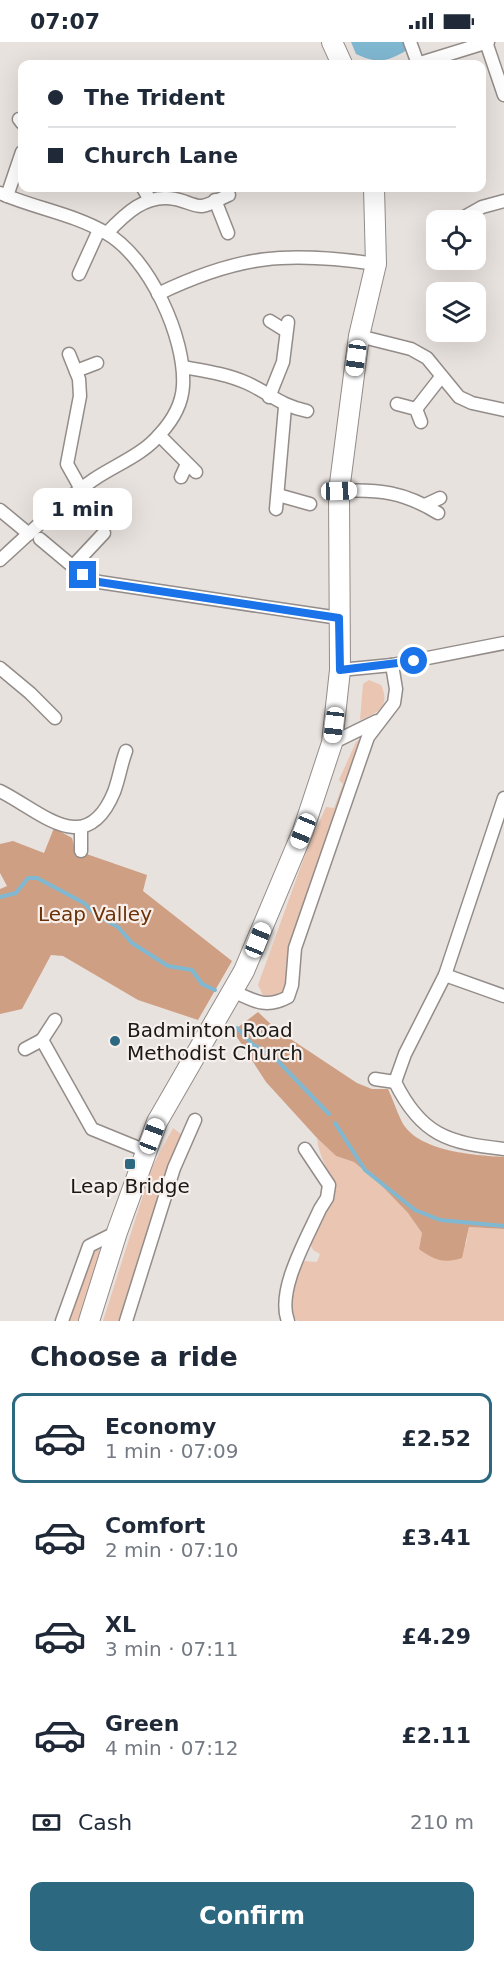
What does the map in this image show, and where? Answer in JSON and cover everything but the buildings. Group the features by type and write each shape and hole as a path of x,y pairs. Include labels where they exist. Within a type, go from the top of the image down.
{"main road":[{"path":"332,42 340,60"},
{"path":"90,1321 117,1232 157,1122 233,991 258,940 303,831 332,743 340,670 339,491 359,336 376,264 374,192"}],"street":[{"path":"410,42 416,60"},
{"path":"430,60 487,42 504,95"},
{"path":"0,560 35,536 81,489 139,453 160,436 178,409 183,388 180,349 158,294 141,265 103,231 3,195 18,161"},
{"path":"145,192 150,200"},
{"path":"79,274 103,231 139,204 169,197 201,206 229,195"},
{"path":"215,200 228,233"},
{"path":"477,210 504,201"},
{"path":"158,294 198,275 248,260 293,256 334,258 376,264"},
{"path":"269,397 283,362 287,327 270,321"},
{"path":"359,336 411,349 427,358 459,397 504,410"},
{"path":"69,354 76,371 80,396 67,464 81,489"},
{"path":"76,371 96,363"},
{"path":"183,367 230,376 285,406 307,411"},
{"path":"416,410 441,377"},
{"path":"397,404 416,410 421,422"},
{"path":"276,509 285,406"},
{"path":"160,436 192,468 181,477"},
{"path":"339,491 370,490 400,494 438,513"},
{"path":"278,495 310,504"},
{"path":"425,505 440,498"},
{"path":"0,510 73,566 99,582 339,618"},
{"path":"73,566 104,533"},
{"path":"340,670 393,665 504,643"},
{"path":"233,991 254,1001 274,1005 288,998 292,985 295,948 368,737 394,702 396,689 393,665"},
{"path":"0,668 55,717"},
{"path":"332,743 381,719"},
{"path":"0,791 61,826 81,828 93,822 104,809 114,791 115,765 126,751"},
{"path":"504,798 445,975 405,1054 395,1082 407,1106 431,1131 465,1145 504,1149"},
{"path":"81,828 81,851"},
{"path":"445,975 504,996"},
{"path":"25,1049 42,1040 55,1020"},
{"path":"42,1040 92,1129 146,1150"},
{"path":"375,1079 395,1082"},
{"path":"126,1321 174,1168 195,1120"},
{"path":"288,1321 285,1312 287,1287 320,1209 327,1198 329,1185 305,1149"},
{"path":"62,1321 89,1246 117,1232"}],"shaded area":[{"path":"369,680 381,685 384,692 383,703 381,708 372,715 360,720 363,684"},
{"path":"363,737 291,942 285,990 272,997 263,995 258,985 309,844 326,807 334,808 343,784 339,780 356,742"},
{"path":"173,1128 182,1135 123,1321 103,1321 152,1167"},
{"path":"317,1138 336,1156 354,1162 380,1184 408,1213 422,1233 419,1249 466,1244 469,1227 504,1229 504,1321 297,1321 290,1306 291,1291 303,1261 317,1262 320,1254 313,1250 310,1244 335,1188 322,1158"},
{"path":"97,1250 105,1251 81,1321 67,1321 90,1255"}],"green space":[{"name":"Leap Valley","path":"54,828 72,838 75,850 147,875 143,891 232,961 198,1020 138,1000 63,956 51,955 22,1009 0,1014 0,889 7,886 0,873 0,844 13,841 44,853"},
{"path":"258,1012 277,1030 357,1083 372,1089 388,1089 401,1120 419,1139 447,1150 504,1157 504,1229 469,1227 462,1258 456,1260 439,1260 419,1249 422,1233 408,1213 380,1184 354,1162 336,1156 266,1082 233,1031"}],"water":[{"path":"351,42 404,42 407,50 388,59 376,60 356,54"}],"waterway":[{"path":"0,897 16,893 28,878 37,878 84,903 96,915 118,927 132,943 168,966 192,970 202,984 215,990"},
{"path":"237,1028 252,1044 274,1057 329,1114"},
{"path":"335,1123 365,1170 415,1210 440,1220 504,1226"}],"place":[{"name":"Badminton Road Methodist Church","path":"115,1041"},
{"name":"Leap Bridge","path":"130,1164"}],"route":[{"path":"83,575 99,582 339,618 340,670 414,661"}]}
